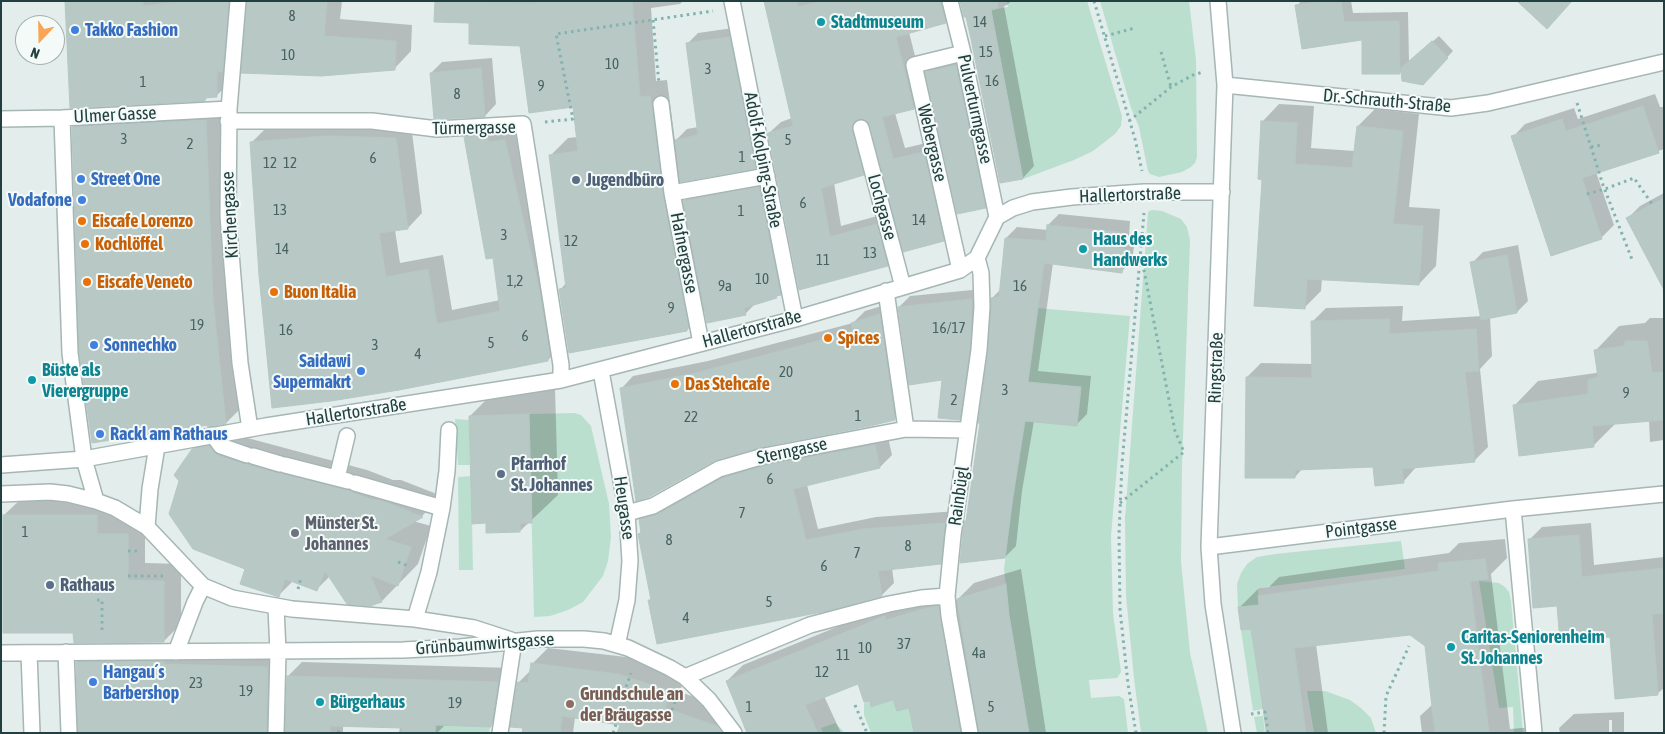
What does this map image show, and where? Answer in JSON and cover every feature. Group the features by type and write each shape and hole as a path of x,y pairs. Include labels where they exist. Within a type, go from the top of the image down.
{"street":[{"name":"Kirchengasse","path":"238,1 229,115 228,216 240,363 250,429"},
{"name":"Pulverturmgasse","path":"950,1 963,53 997,217"},
{"name":"Ringstraße","path":"1218,1 1225,85 1209,547 1214,604 1233,733"},
{"name":"Adolf-Kolping-Straße","path":"733,4 795,319"},
{"name":"Webergasse","path":"960,270 914,65 963,53"},
{"name":"Dr.-Schrauth-Straße","path":"1225,85 1451,108 1488,103 1664,62"},
{"name":"Hafnergasse","path":"661,104 672,193 701,342"},
{"name":"Ulmer Gasse","path":"1,119 229,115"},
{"name":"Türmergasse","path":"229,115 372,121 437,129 523,124 562,365 561,380"},
{"path":"62,118 70,353 90,458 96,501"},
{"name":"Lochgasse","path":"861,128 903,286"},
{"path":"672,193 767,176"},
{"name":"Hallertorstraße","path":"1,465 90,458 213,435 561,380 795,319 960,270 977,258 997,217 1013,208 1032,202 1144,192 1222,192"},
{"name":"Rainbügl","path":"970,733 950,625 948,596 953,535 976,368 982,307 982,273 977,258"},
{"path":"886,291 906,429"},
{"name":"Heugasse","path":"601,371 627,513 630,561 627,600 617,644"},
{"name":"Sterngasse","path":"627,513 652,506 719,469 764,456 906,429 967,430"},
{"path":"415,619 429,572 442,508 448,464 449,430"},
{"path":"213,435 221,446 250,455 276,459 442,508"},
{"path":"347,436 347,481"},
{"path":"147,527 150,489 157,446"},
{"path":"1,494 59,493 96,501 116,508 147,527 191,576 203,586 232,598 326,613 415,619 474,628 514,641 500,733"},
{"name":"Pointgasse","path":"1209,547 1513,509 1664,494"},
{"path":"1513,509 1534,733"},
{"path":"176,652 203,586"},
{"path":"685,677 810,625 889,604 921,598 948,596"},
{"path":"276,606 278,652 276,733"},
{"name":"Grünbaumwirtsgasse","path":"1,653 278,652 422,649 514,641 564,638 584,639 617,644 654,660 685,677 709,700 734,733"},
{"path":"66,652 69,733"},
{"path":"29,653 32,733"}],"path":[{"path":"1094,1 1135,138 1143,177"},
{"path":"523,124 573,119 556,34 653,20 733,4"},
{"path":"653,20 661,104"},
{"path":"1105,36 1135,28"},
{"path":"1162,52 1171,87"},
{"path":"1129,121 1171,87 1206,70"},
{"path":"1571,83 1605,189 1633,262"},
{"path":"1591,147 1602,145"},
{"path":"1587,194 1634,178 1652,204"},
{"path":"1136,733 1128,684 1120,610 1119,534 1144,210"},
{"path":"1120,503 1184,452 1176,436 1141,255"},
{"path":"128,551 139,551"},
{"path":"128,576 191,576"},
{"path":"97,600 102,600 102,629"},
{"path":"1384,733 1386,696 1409,646"},
{"path":"624,693 632,668"},
{"path":"856,705 867,733"},
{"path":"1246,715 1265,712 1268,733"},
{"path":"613,733 616,724"}],"green space":[{"path":"1007,1 1087,1 1122,116 1121,126 1115,134 1093,151 1023,179 991,10 1008,7"},
{"path":"1100,1 1189,1 1196,60 1197,157 1191,167 1182,172 1159,177 1150,174 1148,171 1139,127 1131,108"},
{"path":"1153,210 1162,211 1181,219 1187,227 1190,240 1182,466 1181,561 1190,653 1208,733 1141,733 1134,678 1126,596 1125,518 1148,213"},
{"path":"1037,308 1130,316 1111,536 1113,613 1121,672 1117,678 1089,680 1091,698 1119,696 1124,699 1128,733 1029,733 1009,615 1004,569"},
{"path":"575,413 581,415 591,426 609,504 611,537 608,561 603,576 583,602 568,610 550,616 534,617 529,414"},
{"path":"455,419 469,420 470,465 458,465"},
{"path":"471,476 473,570 459,570 458,477"},
{"path":"1401,541 1405,569 1258,588 1259,605 1238,607 1237,584 1241,573 1247,564 1257,557"},
{"path":"1479,581 1499,583 1509,592 1523,733 1514,733 1513,707 1499,708"},
{"path":"1251,629 1263,709 1253,711 1241,630"},
{"path":"1307,691 1325,691 1350,700 1371,718 1376,733 1314,733"},
{"path":"893,700 909,708 914,733 871,733 864,715 864,703 870,701 872,707"},
{"path":"1263,716 1265,733 1257,733 1254,717"},
{"path":"835,723 845,733 823,733 821,728"},
{"path":"435,725 490,727 489,733 435,733"}],"building":[{"path":"65,1 143,1 143,6 186,1 229,1 223,72 217,71 217,97 205,98 205,101 70,108"},
{"path":"247,1 327,1 324,36 396,41 395,70 321,76 241,73"},
{"path":"435,1 535,3 535,1 632,1 640,97 650,96 663,195 689,328 687,328 687,331 569,353 559,289 566,288 549,155 578,151 573,107 529,113 520,46 469,44 469,23 434,22"},
{"path":"764,1 797,1 798,7 824,1 941,1 946,23 896,37 914,109 882,117 893,159 924,152 944,241 903,252 870,126 864,119 858,119 852,125 852,130 864,175 821,188 830,237 877,224 888,266 799,290 768,133 793,126"},
{"path":"960,1 997,1 998,8 991,10 1023,179 1000,183 971,39"},
{"path":"1323,1 1341,1 1344,22 1399,21 1400,74 1362,74 1362,40 1302,49 1295,5"},
{"path":"1517,1 1572,1 1547,29"},
{"path":"730,37 756,169 680,182 675,140 698,135 686,43"},
{"path":"1432,41 1448,58 1423,85 1402,81 1401,68"},
{"path":"956,65 986,208 957,214 925,72"},
{"path":"481,68 485,117 434,119 430,73"},
{"path":"1643,106 1659,153 1582,178 1602,239 1551,256 1511,136 1562,119 1566,131"},
{"path":"206,120 213,300 226,424 207,427 208,425 92,443 79,352 72,127"},
{"path":"1261,121 1297,123 1295,164 1352,168 1357,126 1403,131 1393,224 1423,226 1419,285 1307,279 1305,309 1254,306 1262,180 1258,179"},
{"path":"487,135 488,142 505,140 539,289 550,356 548,361 399,390 272,408 259,275 250,142 326,136 396,138 408,229 379,233 386,277 428,269 437,324 500,311 493,258 486,259 464,137"},
{"path":"759,187 781,295 776,296 777,298 744,308 746,315 707,323 683,201"},
{"path":"1664,198 1664,290 1626,218"},
{"path":"1047,225 1119,232 1119,248 1125,249 1122,273 1044,263 1028,382 1081,387 1077,426 1025,421 1005,558 960,563 964,521 966,521 980,423 978,423 988,351 991,298 999,297 1005,238 1046,241"},
{"path":"1507,255 1517,313 1481,320 1470,262"},
{"path":"972,299 970,349 960,420 938,418 942,380 909,385 898,307"},
{"path":"880,314 895,420 762,447 716,460 649,497 636,501 620,388 695,373 853,332 851,323"},
{"path":"1390,319 1389,334 1476,329 1479,371 1465,372 1475,462 1402,469 1404,483 1375,486 1373,467 1295,470 1295,478 1245,478 1246,377 1312,378 1311,321"},
{"path":"1625,341 1647,341 1652,373 1664,372 1664,420 1592,426 1594,447 1519,456 1513,405 1588,394 1588,380 1598,377 1594,350 1625,346"},
{"name":"Pfarrhof St. Johannes","path":"529,414 532,523 520,523 520,532 486,533 486,523 472,524 469,416"},
{"path":"875,445 880,468 793,489 806,540 863,529 945,523 941,564 878,571 882,596 827,611 657,644 648,600 651,600 638,534 641,533 639,519 658,514 723,478 766,465"},
{"name":"Münster St. Johannes","path":"209,446 217,455 244,464 346,490 372,500 380,500 423,517 385,539 411,547 398,586 370,575 382,602 370,606 347,604 325,571 317,591 285,579 279,597 240,584 245,569 193,549 169,514 179,481 174,475 192,449"},
{"name":"Rathaus","path":"3,515 97,515 97,534 128,534 128,580 164,581 164,642 74,643 73,633 3,633"},
{"path":"1579,535 1582,577 1664,568 1664,613 1652,614 1658,695 1615,699 1610,637 1560,641 1557,606 1533,608 1528,539"},
{"name":"Caritas-Seniorenheim St. Johannes","path":"1485,559 1488,579 1470,581 1489,733 1435,733 1425,646 1410,635 1294,648 1306,733 1267,733 1251,629 1241,630 1238,607 1259,605 1258,596 1439,571 1438,563"},
{"path":"1006,584 1009,615 1029,733 979,733 957,599"},
{"path":"939,606 960,733 914,733 909,708 897,711 893,700 871,707 870,701 864,702 858,684 805,705 818,733 747,733 726,681 885,616 886,620"},
{"path":"164,661 164,664 268,667 267,733 78,733 76,662"},
{"path":"531,663 618,674 670,691 665,708 717,726 722,733 617,733 620,725 562,716 560,733 522,733 523,728 510,727 517,682 528,683"},
{"path":"287,676 498,682 491,727 436,725 435,733 402,733 402,728 330,726 330,733 285,733"}],"place":[{"name":"Stadtmuseum","path":"821,22"},
{"name":"Takko Fashion","path":"75,30"},
{"name":"Street One","path":"81,179"},
{"name":"Jugendbüro","path":"576,180"},
{"name":"Vodafone","path":"82,200"},
{"name":"Eiscafe Lorenzo","path":"82,221"},
{"name":"Kochlöffel","path":"85,244"},
{"name":"Haus des Handwerks","path":"1083,249"},
{"name":"Eiscafe Veneto","path":"87,282"},
{"name":"Buon Italia","path":"274,292"},
{"name":"Spices","path":"828,338"},
{"name":"Sonnechko","path":"94,345"},
{"name":"Saidawi Supermakrt","path":"361,371"},
{"name":"Büste als Vierergruppe","path":"32,380"},
{"name":"Das Stehcafe","path":"675,384"},
{"name":"Rackl am Rathaus","path":"100,434"},
{"name":"Pfarrhof St. Johannes","path":"501,474"},
{"name":"Münster St. Johannes","path":"295,533"},
{"name":"Rathaus","path":"50,585"},
{"name":"Caritas-Seniorenheim St. Johannes","path":"1451,647"},
{"name":"Hangau´s Barbershop","path":"93,682"},
{"name":"Bürgerhaus","path":"320,702"},
{"name":"Grundschule an der Bräugasse","path":"570,704"}]}
